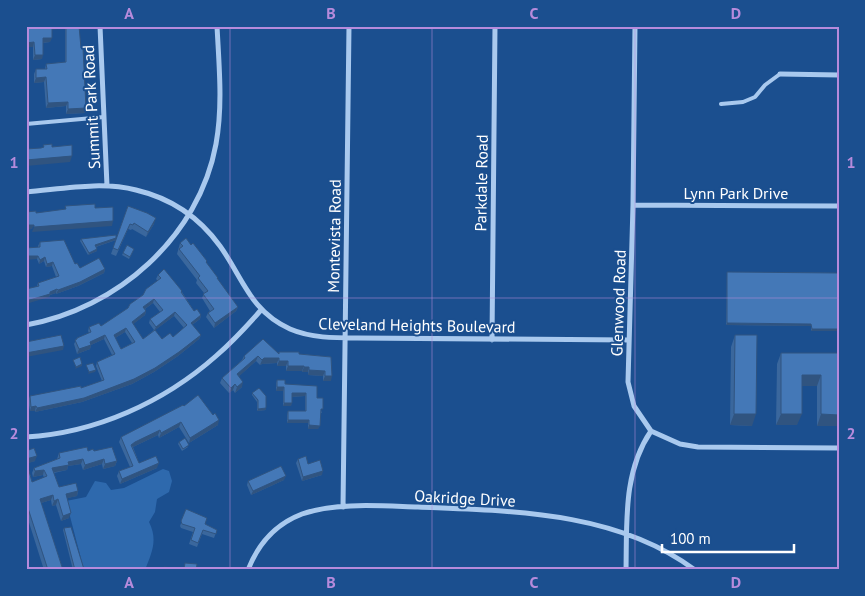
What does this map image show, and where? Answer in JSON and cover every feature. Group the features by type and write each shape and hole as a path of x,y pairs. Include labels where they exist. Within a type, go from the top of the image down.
{"street":[{"name":"Summit Park Road","path":"100,26 107,186"},
{"path":"26,326 50,320 83,308 125,284 165,248 189,214 202,190 212,164 218,128 220,90 217,26"},
{"name":"Montevista Road","path":"343,507 349,26"},
{"name":"Parkdale Road","path":"492,340 496,26"},
{"name":"Glenwood Road","path":"635,26 633,205 628,382 634,406 651,431"},
{"path":"780,74 839,75"},
{"name":"Cleveland Heights Boulevard","path":"26,192 107,186 134,189 157,196 189,214 217,242 248,293 261,310 285,327 300,333 317,337 345,338 629,340"},
{"name":"Lynn Park Drive","path":"633,205 839,206"},
{"path":"26,437 56,434 88,426 121,415 161,395 185,381 217,356 261,310"},
{"path":"626,570 632,474 642,444 651,431 674,442 698,447 839,448"},
{"name":"Oakridge Drive","path":"248,570 263,542 285,522 311,511 343,507 503,511 580,521 627,534 669,552 695,570"}],"lane":[{"path":"721,104 743,102 755,97 765,85 780,74"},
{"path":"26,124 104,117"}],"shaded area":[{"path":"163,469 169,471 172,481 169,492 157,499 155,512 149,522 154,540 152,552 145,570 84,570 66,501 86,497 95,481 106,483 111,490 124,488"}],"building":[{"path":"26,26 52,26 52,38 43,38 43,55 35,55 34,42 26,43"},
{"path":"66,26 79,26 81,48 83,48 86,108 68,109 68,102 48,103 46,77 36,78 36,69 47,69 46,64 66,62"},
{"path":"52,144 52,147 72,145 72,156 26,160 26,149 41,148 44,147 43,145"},
{"path":"95,204 95,208 113,207 113,221 34,227 34,225 26,225 26,212 36,211 36,213 66,209 65,206"},
{"path":"128,206 156,218 148,232 134,223 133,225 130,224 118,250 113,248"},
{"path":"116,235 116,238 95,245 97,249 89,253 81,239"},
{"path":"186,238 191,245 193,243 207,261 238,307 215,323 208,313 214,309 203,294 208,291 198,278 200,276 179,249 183,246 180,243"},
{"path":"64,240 75,264 77,263 80,268 99,258 105,269 80,282 26,301 26,289 39,286 38,283 59,276 53,262 47,264 45,257 40,260 38,256 26,256 26,248 40,247 40,242"},
{"path":"127,245 134,249 130,257 123,253"},
{"path":"164,269 182,291 194,311 197,309 201,315 191,323 201,335 155,368 134,379 84,398 37,408 36,406 31,407 30,396 81,386 81,388 104,380 97,362 115,354 105,335 90,342 91,345 79,349 75,340 91,332 89,327 99,323 101,326 128,308 130,304 143,295 146,289 161,278 158,275","holes":["154,299 163,310 150,319 156,327 175,312 187,325 173,337 170,333 162,339 155,330 143,339 132,322 146,311 143,307","126,328 135,342 121,349 114,335"]},
{"path":"727,272 839,273 839,329 812,329 811,324 727,323"},
{"path":"61,335 64,346 26,353 26,342"},
{"path":"735,335 757,335 756,414 734,414"},
{"path":"263,339 279,354 279,352 299,352 299,354 331,357 332,376 325,376 325,371 309,370 309,367 288,366 288,361 279,361 279,358 264,358 262,360 258,356 237,374 243,382 237,387 235,384 231,388 222,378"},
{"path":"781,353 839,353 839,415 821,414 821,375 802,375 802,414 781,414"},
{"path":"80,357 82,364 76,367 73,360"},
{"path":"93,363 96,370 89,372 86,365"},
{"path":"277,380 285,380 285,384 317,386 317,398 323,398 320,426 309,425 309,420 288,420 288,411 306,411 306,393 292,393 292,403 284,403 284,387 277,387"},
{"path":"259,388 266,396 266,408 258,409 258,400 252,393"},
{"path":"198,395 219,420 190,438 181,422 161,433 160,430 135,442 131,445 139,463 156,456 159,463 122,479 119,471 133,466 121,437 184,406"},
{"path":"185,438 189,445 183,449 179,442"},
{"path":"87,447 88,451 93,449 94,451 112,447 117,461 105,464 104,459 85,465 83,459 68,462 69,465 52,468 59,487 76,483 78,491 66,494 71,513 63,516 58,499 54,501 53,495 40,499 63,570 48,570 26,502 26,460 32,482 47,476 44,470 35,471 34,468 60,458 59,453"},
{"path":"34,448 37,456 26,459 26,451"},
{"path":"306,456 308,464 320,460 323,471 303,477 298,459"},
{"path":"281,466 286,476 253,491 248,481"},
{"path":"186,509 207,518 205,524 217,530 216,534 203,530 198,543 191,540 195,528 182,524 181,521"},
{"path":"71,527 84,570 75,570 64,528"},
{"path":"185,563 197,564 196,570 163,570 164,567 184,569"}]}
